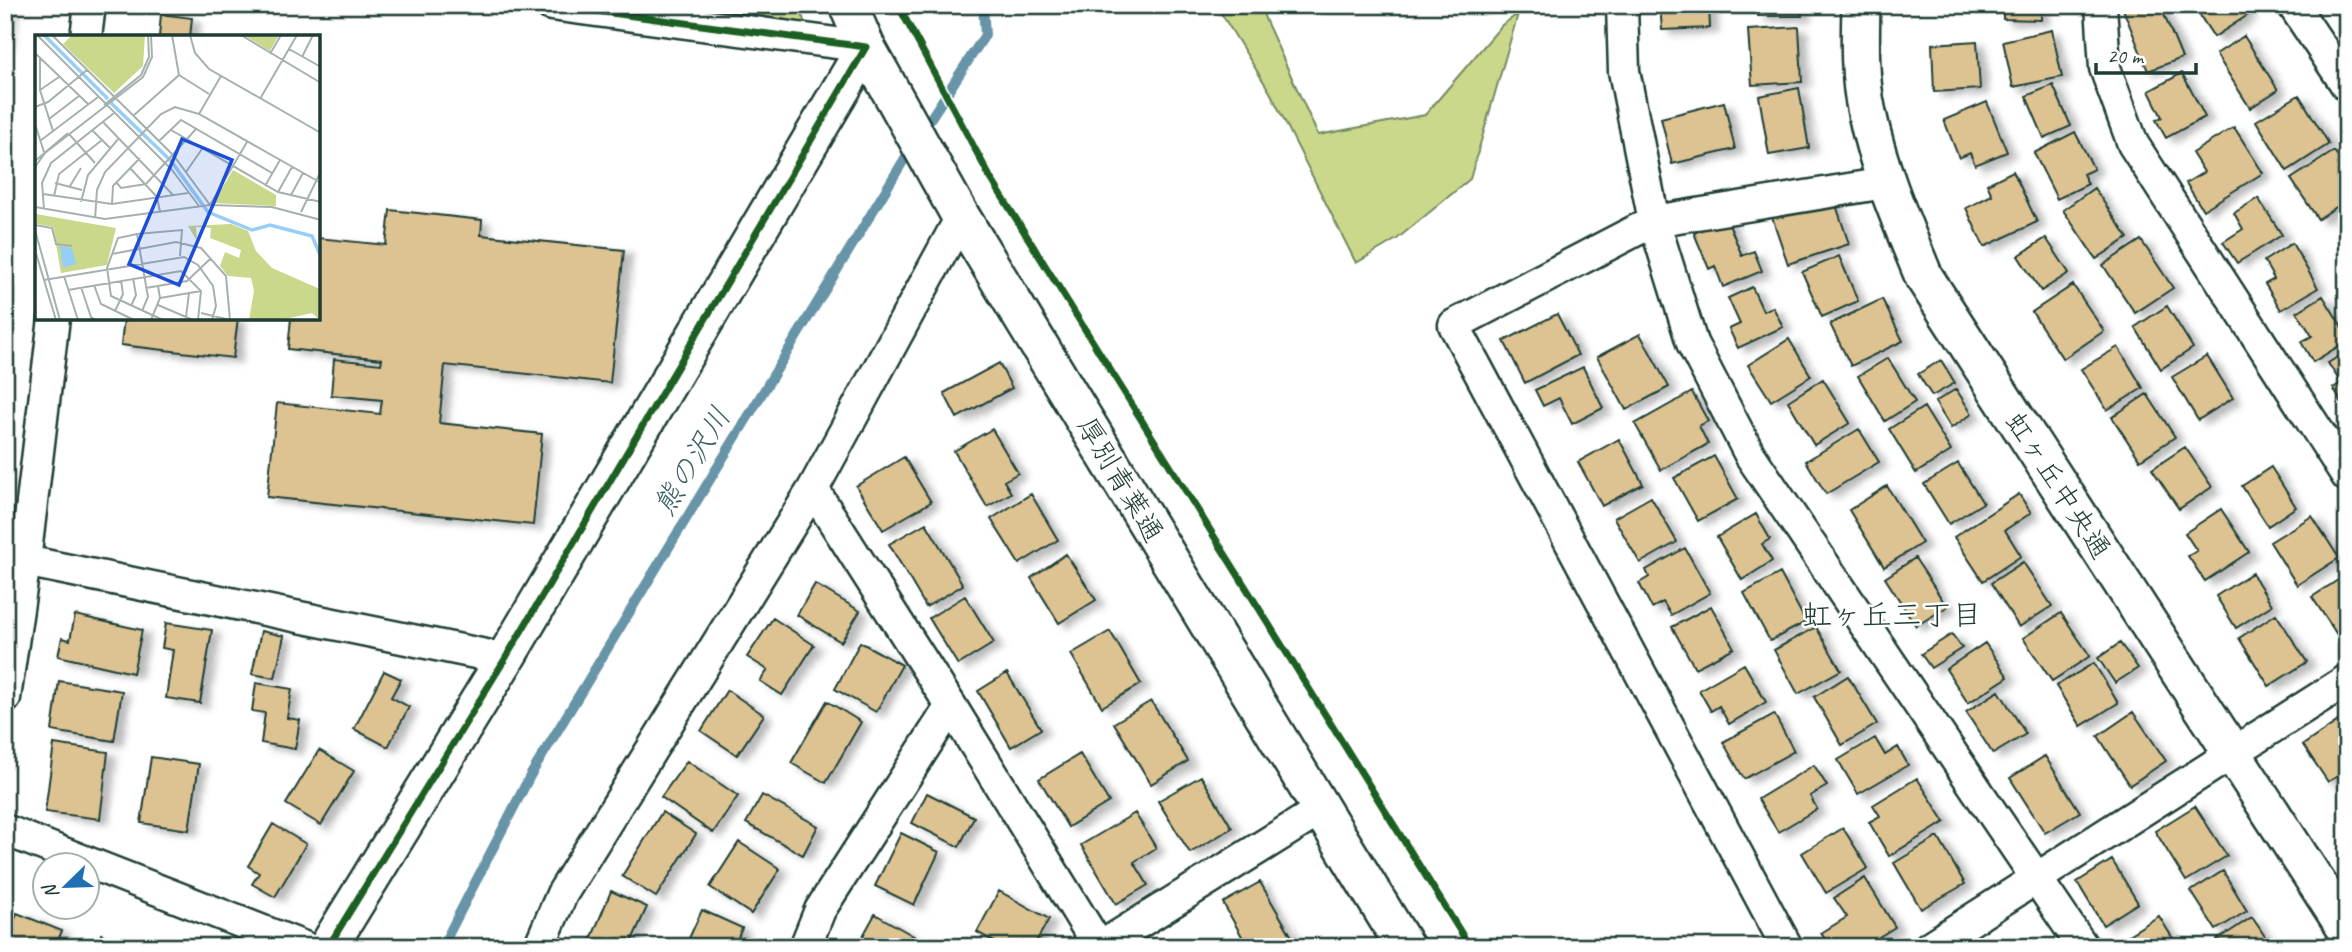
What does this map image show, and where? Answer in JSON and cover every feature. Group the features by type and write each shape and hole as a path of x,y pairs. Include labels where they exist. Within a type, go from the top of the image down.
{"street":[{"path":"86,35 90,5"},
{"path":"328,947 505,659 866,47 551,5"},
{"name":"厚別青葉通","path":"848,5 866,47 961,217 1405,947"},
{"path":"1622,5 1624,71 1654,221 1692,343 1750,455 2039,878 2083,947"},
{"name":"虹ヶ丘中央通","path":"1861,5 1860,55 1866,112 1885,183 1924,277 2347,930"},
{"path":"2101,5 2105,68 2133,144 2347,476"},
{"path":"2293,5 2347,86"},
{"path":"1787,947 1454,325 1654,221 1885,183"},
{"path":"539,947 562,894 813,489 961,217"},
{"path":"5,698 25,561 54,320"},
{"path":"813,489 951,706 1099,947 1322,809"},
{"path":"25,561 505,659"},
{"path":"1929,947 2347,680"},
{"path":"806,947 820,910 951,706"},
{"path":"5,830 304,947"}],"green space":[{"path":"693,5 798,5 805,23"},
{"path":"1216,5 1261,5 1318,135 1425,115 1502,25 1518,14 1470,179 1397,239 1356,263 1270,92"}],"building":[{"path":"5,5 10,5 5,45"},
{"path":"1660,5 1709,5 1710,28 1662,30"},
{"path":"1758,5 1802,5 1802,16 1758,16"},
{"path":"2003,5 2041,5 2041,20 2003,19"},
{"path":"2133,5 2160,5 2182,58 2148,71 2123,9"},
{"path":"2193,5 2241,5 2248,15 2214,37"},
{"path":"161,14 192,18 190,35 159,35"},
{"path":"1799,27 1802,82 1752,85 1748,30"},
{"path":"2052,30 2062,77 2013,87 2003,41"},
{"path":"2244,36 2278,90 2250,108 2216,54"},
{"path":"1977,41 1980,89 1934,92 1932,44"},
{"path":"2182,73 2205,117 2166,138 2156,120 2162,117 2149,91"},
{"path":"2053,85 2071,126 2044,138 2026,96"},
{"path":"1799,88 1809,148 1769,155 1759,96"},
{"path":"2299,95 2329,144 2287,171 2256,121"},
{"path":"1724,102 1735,149 1672,164 1661,118"},
{"path":"1987,102 2007,152 1975,165 1970,153 1959,158 1944,120"},
{"path":"2234,127 2263,173 2203,210 2186,183 2204,172 2192,153"},
{"path":"2075,132 2094,169 2083,174 2088,184 2057,199 2034,153"},
{"path":"2334,151 2347,169 2347,200 2318,219 2291,179"},
{"path":"2013,171 2037,222 1984,247 1966,208 1992,195 1987,184"},
{"path":"2094,188 2128,238 2096,259 2063,210"},
{"path":"1832,193 1849,244 1788,264 1771,214"},
{"path":"2258,198 2282,235 2237,263 2223,242 2243,229 2234,213"},
{"path":"390,210 482,220 481,235 624,250 610,383 445,365 439,423 542,434 533,525 267,497 277,403 380,414 382,400 331,395 334,359 381,364 382,359 288,349 291,320 320,320 320,238 386,245"},
{"path":"1727,219 1742,256 1754,251 1762,271 1723,287 1715,266 1709,269 1694,233"},
{"path":"2046,238 2069,273 2041,291 2018,256"},
{"path":"2141,240 2173,288 2135,313 2103,265"},
{"path":"2292,243 2318,288 2281,310 2265,284 2274,279 2264,261"},
{"path":"1839,256 1858,301 1822,317 1802,272"},
{"path":"2073,285 2104,331 2063,359 2032,312"},
{"path":"1752,287 1763,311 1773,307 1783,327 1738,348 1729,329 1740,324 1728,298"},
{"path":"2323,296 2347,335 2347,341 2313,362 2301,342 2312,336 2297,312"},
{"path":"1882,299 1903,341 1851,366 1830,324"},
{"path":"2167,306 2193,348 2161,369 2135,327"},
{"path":"1557,314 1578,355 1525,383 1504,341"},
{"path":"124,320 238,320 233,358 121,345"},
{"path":"1640,334 1669,387 1626,410 1597,357"},
{"path":"1789,339 1811,376 1771,401 1748,365"},
{"path":"2118,347 2143,388 2107,410 2081,369"},
{"path":"2347,351 2345,408 2333,388 2341,383 2328,363"},
{"path":"2207,356 2233,398 2198,420 2172,377"},
{"path":"1888,358 1915,402 1885,421 1858,376"},
{"path":"1941,360 1955,383 1932,396 1918,374"},
{"path":"999,363 1012,388 957,418 944,393"},
{"path":"1583,367 1603,408 1572,424 1559,398 1543,406 1535,390"},
{"path":"1823,379 1850,423 1814,445 1788,401"},
{"path":"1956,389 1972,414 1951,428 1935,402"},
{"path":"1692,392 1708,421 1699,426 1708,444 1661,470 1635,424"},
{"path":"2147,394 2175,437 2140,460 2112,417"},
{"path":"1924,407 1951,451 1916,473 1889,429"},
{"path":"2347,420 2347,436 2339,425"},
{"path":"992,429 1018,473 1004,481 1011,493 987,507 954,451"},
{"path":"1859,429 1879,462 1826,494 1806,461"},
{"path":"1619,439 1643,484 1602,506 1578,462"},
{"path":"2185,447 2212,487 2179,509 2152,469"},
{"path":"1714,456 1738,499 1698,521 1674,478"},
{"path":"904,457 931,502 883,530 856,486"},
{"path":"1958,463 1983,503 1949,524 1924,484"},
{"path":"2271,467 2296,507 2268,526 2242,486"},
{"path":"1887,486 1922,543 1884,567 1849,510"},
{"path":"1031,494 1058,540 1019,564 991,519"},
{"path":"2019,494 2031,513 2005,530 2021,556 1983,581 1954,537"},
{"path":"1651,497 1677,542 1640,563 1614,518"},
{"path":"2221,509 2249,552 2205,581 2188,556 2197,551 2185,533"},
{"path":"1756,514 1770,539 1762,544 1772,561 1742,580 1717,537"},
{"path":"2312,516 2339,558 2297,585 2270,542"},
{"path":"926,523 963,585 926,607 889,544"},
{"path":"1685,548 1710,593 1671,615 1663,602 1652,608 1639,583 1649,577 1646,570"},
{"path":"1066,554 1096,600 1059,623 1031,578"},
{"path":"1915,558 1947,607 1916,626 1885,578"},
{"path":"2023,562 2052,606 2019,627 1991,583"},
{"path":"1780,573 1806,622 1770,641 1744,593"},
{"path":"2252,573 2272,605 2236,628 2216,596"},
{"path":"2347,574 2347,643 2344,645 2312,597"},
{"path":"815,584 860,611 841,642 797,615"},
{"path":"965,596 994,643 958,665 929,618"},
{"path":"1711,606 1734,648 1695,668 1672,627"},
{"path":"2061,613 2090,656 2052,681 2023,638"},
{"path":"2276,614 2307,662 2269,686 2239,638"},
{"path":"75,615 142,630 133,673 58,656 62,638 70,640"},
{"path":"773,618 814,645 782,695 760,681 768,670 747,657"},
{"path":"166,623 212,630 200,703 166,698 173,650 162,648"},
{"path":"1816,627 1841,670 1798,694 1774,650"},
{"path":"261,631 284,636 275,678 252,674"},
{"path":"1110,631 1141,684 1102,707 1071,654"},
{"path":"1952,634 1962,648 1931,668 1921,654"},
{"path":"860,642 902,665 876,712 835,689"},
{"path":"1985,643 2008,677 1968,703 1946,669"},
{"path":"2120,643 2138,668 2115,683 2098,658"},
{"path":"2094,663 2118,703 2081,726 2056,686"},
{"path":"1744,664 1766,702 1729,724 1719,706 1711,711 1699,690"},
{"path":"384,671 401,679 391,697 409,707 388,747 354,729"},
{"path":"1007,673 1041,729 1011,747 978,691"},
{"path":"1848,676 1877,724 1842,745 1814,697"},
{"path":"59,681 122,691 114,741 52,731"},
{"path":"256,683 292,689 287,718 300,720 295,749 261,743 265,713 252,711"},
{"path":"727,690 764,715 737,755 701,731"},
{"path":"1999,691 2026,734 1993,754 1966,712"},
{"path":"827,701 861,722 826,783 791,763"},
{"path":"1151,701 1188,761 1151,784 1114,723"},
{"path":"2133,712 2166,761 2130,785 2098,736"},
{"path":"1774,714 1794,751 1744,779 1723,742"},
{"path":"2344,717 2347,722 2347,770 2328,782 2303,745"},
{"path":"1875,738 1885,755 1898,747 1908,765 1858,794 1838,760"},
{"path":"54,744 108,752 100,819 45,812"},
{"path":"319,750 354,771 321,825 286,804"},
{"path":"1080,754 1109,802 1068,827 1039,779"},
{"path":"2045,756 2080,812 2045,833 2010,778"},
{"path":"151,757 199,764 189,830 141,823"},
{"path":"687,761 738,796 713,833 661,797"},
{"path":"1814,765 1827,786 1810,796 1817,809 1778,832 1758,799"},
{"path":"1201,776 1232,828 1190,853 1158,801"},
{"path":"1917,778 1945,822 1889,856 1869,822 1880,816 1873,805"},
{"path":"927,793 974,817 959,847 912,823"},
{"path":"762,795 818,826 803,855 746,823"},
{"path":"2195,806 2227,856 2186,881 2155,831"},
{"path":"662,812 696,834 656,897 622,876"},
{"path":"1135,813 1156,848 1134,862 1148,885 1116,904 1081,845"},
{"path":"273,824 306,844 275,897 252,884 259,873 248,866"},
{"path":"1843,828 1868,868 1826,893 1802,853"},
{"path":"901,833 939,852 914,905 875,886"},
{"path":"1938,837 1965,884 1921,909 1894,863"},
{"path":"739,842 780,869 751,914 710,887"},
{"path":"2112,860 2138,903 2103,925 2077,882"},
{"path":"2223,871 2247,911 2216,930 2191,891"},
{"path":"1865,878 1895,927 1863,947 1830,947 1821,933 1847,917 1834,898"},
{"path":"1260,882 1292,937 1275,947 1248,947 1223,903"},
{"path":"611,891 647,907 629,947 595,947 589,944"},
{"path":"999,891 1049,919 1033,947 1004,947 977,932"},
{"path":"702,910 742,928 734,947 685,947"},
{"path":"17,913 62,931 55,947 5,947"},
{"path":"875,914 933,947 858,945"},
{"path":"2159,916 2178,947 2127,947 2122,939"},
{"path":"2252,917 2272,947 2221,947 2217,940"},
{"path":"101,934 132,947 96,947"},
{"path":"1171,938 1176,947 1156,947"}],"waterway":[{"name":"熊の沢川","path":"923,130 985,35 983,5"},
{"name":"熊の沢川","path":"442,947 530,776 913,145"}],"cycle path":[{"path":"328,947 505,659 866,47 551,5"},
{"path":"898,5 990,177 1470,947"}],"district":[{"name":"虹ヶ丘三丁目","path":"1892,615"}]}
